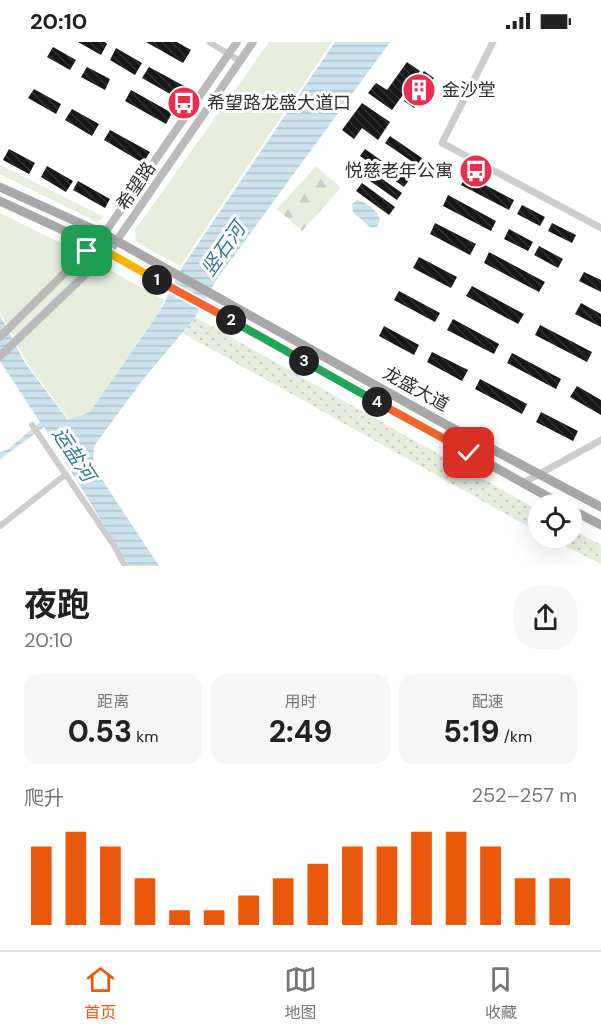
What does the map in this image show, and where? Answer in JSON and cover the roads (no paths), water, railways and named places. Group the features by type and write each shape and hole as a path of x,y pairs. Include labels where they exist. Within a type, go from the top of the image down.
{"main road":[{"name":"希望路","path":"0,337 104,234 237,42"},
{"name":"希望路","path":"0,356 109,252 253,42"},
{"path":"0,187 117,242"},
{"path":"0,201 109,252"},
{"name":"龙盛大道","path":"117,242 168,272 601,507"},
{"name":"龙盛大道","path":"109,252 542,494"},
{"path":"582,515 601,525"}],"street":[{"path":"209,42 240,61"},
{"path":"493,42 442,143 601,228"},
{"path":"32,426 115,547 125,566"},
{"path":"522,483 601,440"},
{"path":"0,526 65,475"}],"water":[{"path":"335,42 390,42 217,279 194,319 145,377 94,446 93,466 159,566 129,566 44,427 0,459 0,452 7,450 40,422 0,361 0,315 25,363 68,420 90,412 160,311 183,266"},
{"path":"357,200 368,205 377,213 380,220 377,227 371,228 353,212 352,204"}],"place":[{"name":"金沙堂","path":"419,90"},
{"name":"希望路龙盛大道口","path":"184,103"},
{"name":"悦慈老年公寓","path":"476,171"}],"water label":[{"name":"竖石河","path":"223,249"},
{"name":"运盐河","path":"74,454"}]}
